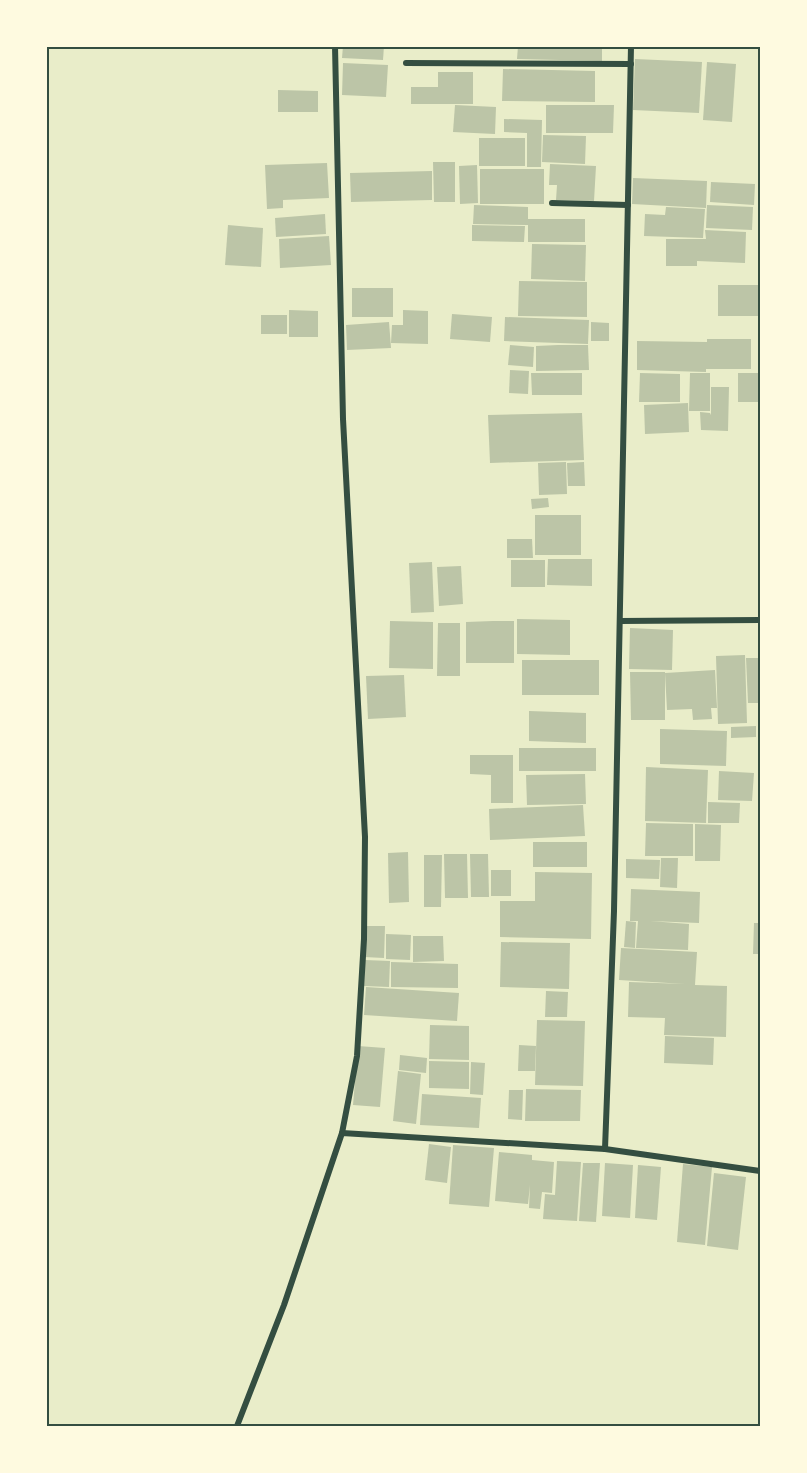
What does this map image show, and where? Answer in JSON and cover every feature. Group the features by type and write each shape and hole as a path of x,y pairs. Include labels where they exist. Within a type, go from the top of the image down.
{"street":[{"path":"237,1426 284,1305 342,1133 357,1056 364,939 365,837 343,419 335,46"},
{"path":"604,1149 614,911 631,46"},
{"path":"406,63 631,64"},
{"path":"552,204 628,205"},
{"path":"620,621 760,620"},
{"path":"342,1133 604,1149 760,1172"}],"building":[{"path":"343,46 384,46 383,60 342,58"},
{"path":"518,46 602,46 602,61 517,59"},
{"path":"635,59 702,62 699,113 633,110"},
{"path":"707,62 736,64 732,122 703,120"},
{"path":"343,63 388,65 386,97 342,95"},
{"path":"503,69 595,71 595,102 502,101"},
{"path":"438,72 473,72 473,104 411,104 411,87 438,87"},
{"path":"278,90 318,91 318,112 278,112"},
{"path":"455,105 496,107 495,134 453,132"},
{"path":"546,105 614,105 613,133 546,133"},
{"path":"504,119 542,120 541,167 527,167 527,133 504,132"},
{"path":"543,135 586,136 585,164 542,162"},
{"path":"479,138 525,138 525,166 479,166"},
{"path":"433,162 455,162 455,202 434,202"},
{"path":"327,163 329,198 283,200 283,208 267,209 265,165"},
{"path":"550,164 596,166 594,201 556,200 557,185 549,185"},
{"path":"477,165 478,203 460,204 459,166"},
{"path":"480,169 544,169 544,204 480,204"},
{"path":"432,171 432,200 351,202 350,173"},
{"path":"633,178 707,181 706,208 632,204"},
{"path":"711,182 755,184 754,205 710,202"},
{"path":"474,205 528,207 528,219 585,219 585,242 528,242 528,225 473,224"},
{"path":"707,205 753,207 752,230 706,228"},
{"path":"759,206 760,231 758,231"},
{"path":"666,207 705,209 703,238 644,236 645,214 665,215"},
{"path":"325,214 326,234 276,237 275,218"},
{"path":"228,225 263,228 261,267 225,265"},
{"path":"472,225 525,226 524,242 472,241"},
{"path":"705,230 746,232 745,263 697,261 697,266 666,266 666,239 706,239"},
{"path":"329,236 331,265 280,268 279,239"},
{"path":"532,244 586,245 585,281 531,279"},
{"path":"519,281 587,282 587,317 518,316"},
{"path":"718,285 760,285 760,316 718,316"},
{"path":"352,288 393,288 393,317 352,317"},
{"path":"289,310 318,311 318,337 289,337"},
{"path":"403,310 428,311 428,344 391,343 392,325 403,325"},
{"path":"452,314 492,317 490,342 450,339"},
{"path":"261,315 287,315 287,334 261,334"},
{"path":"505,317 589,320 588,344 504,341"},
{"path":"389,322 391,348 347,350 346,325"},
{"path":"591,322 609,323 609,341 591,341"},
{"path":"707,339 751,339 751,369 706,369 706,372 637,370 637,341 707,342"},
{"path":"510,345 534,347 533,367 508,365"},
{"path":"588,345 589,370 536,371 536,346"},
{"path":"510,370 529,371 528,394 509,393"},
{"path":"531,373 582,373 582,395 532,395"},
{"path":"640,373 680,374 680,402 639,402"},
{"path":"690,373 710,373 710,411 689,411"},
{"path":"738,373 760,373 760,402 738,402"},
{"path":"711,387 729,387 728,431 701,430 700,412 711,415"},
{"path":"688,403 689,432 645,434 644,405"},
{"path":"582,413 584,460 490,463 488,415"},
{"path":"566,462 567,494 539,495 538,463"},
{"path":"584,462 585,486 568,486 567,463"},
{"path":"548,498 549,507 532,509 531,499"},
{"path":"535,515 581,515 581,555 535,555"},
{"path":"507,539 532,539 533,558 507,558"},
{"path":"548,559 592,559 592,586 547,585"},
{"path":"511,560 545,560 545,587 511,587"},
{"path":"432,562 434,612 411,613 409,563"},
{"path":"461,566 463,604 439,606 437,567"},
{"path":"517,619 570,620 570,655 517,654"},
{"path":"390,621 433,622 433,669 389,668"},
{"path":"514,621 514,663 466,663 466,622"},
{"path":"438,623 460,623 460,676 437,676"},
{"path":"630,628 673,630 672,670 629,669"},
{"path":"745,655 747,723 718,724 716,656"},
{"path":"746,658 760,658 760,703 748,703"},
{"path":"522,660 599,660 599,695 522,695"},
{"path":"715,670 717,708 711,708 712,719 693,720 692,709 667,710 665,673"},
{"path":"630,672 665,672 665,720 631,720"},
{"path":"404,675 406,717 368,719 366,676"},
{"path":"529,711 586,713 586,743 529,741"},
{"path":"756,726 756,737 731,738 731,727"},
{"path":"660,729 727,731 726,766 660,764"},
{"path":"519,748 596,748 596,771 519,771"},
{"path":"470,755 513,755 513,803 491,803 491,775 470,774"},
{"path":"646,767 708,770 706,823 645,821"},
{"path":"719,771 754,773 752,801 718,800"},
{"path":"585,774 586,804 527,805 526,775"},
{"path":"708,802 740,803 739,823 708,823"},
{"path":"583,805 585,836 490,840 489,809"},
{"path":"646,823 693,824 693,856 645,856"},
{"path":"695,824 721,825 720,861 695,861"},
{"path":"533,842 587,842 587,867 533,867"},
{"path":"408,852 409,902 389,903 388,853"},
{"path":"444,854 467,854 468,898 445,898"},
{"path":"470,854 488,854 489,897 471,897"},
{"path":"424,855 442,855 441,907 424,907"},
{"path":"661,858 678,858 677,888 660,887"},
{"path":"626,859 660,860 659,879 626,878"},
{"path":"491,870 511,870 511,896 491,896"},
{"path":"535,872 592,873 591,939 500,937 500,901 535,901"},
{"path":"631,889 700,892 699,923 650,921 689,924 688,950 636,948 638,921 630,921"},
{"path":"626,921 636,922 635,948 624,947"},
{"path":"754,923 760,923 760,954 753,954"},
{"path":"365,926 385,926 384,958 364,957"},
{"path":"386,934 411,935 410,960 386,959"},
{"path":"413,936 443,936 444,961 413,962"},
{"path":"501,942 570,943 569,989 500,987"},
{"path":"621,948 697,952 695,985 727,986 726,1037 664,1035 665,1018 628,1017 629,982 685,984 619,980"},
{"path":"365,960 390,961 389,987 364,986"},
{"path":"391,962 458,964 458,988 391,987"},
{"path":"366,987 459,993 457,1021 364,1015"},
{"path":"546,991 568,992 567,1017 545,1017"},
{"path":"537,1020 585,1021 583,1086 535,1085"},
{"path":"430,1025 469,1026 469,1060 429,1059"},
{"path":"665,1036 714,1038 713,1065 664,1063"},
{"path":"519,1045 536,1046 535,1071 518,1071"},
{"path":"358,1046 385,1048 380,1107 353,1105"},
{"path":"400,1055 427,1058 426,1073 399,1070"},
{"path":"429,1061 469,1062 469,1089 429,1088"},
{"path":"471,1062 485,1063 483,1095 470,1094"},
{"path":"398,1071 421,1074 416,1124 393,1121"},
{"path":"526,1089 581,1090 580,1121 525,1121"},
{"path":"509,1090 523,1090 522,1120 508,1119"},
{"path":"422,1094 481,1098 479,1128 420,1125"},
{"path":"429,1144 451,1147 447,1183 425,1180"},
{"path":"453,1145 494,1148 489,1207 449,1204"},
{"path":"499,1152 532,1155 532,1160 554,1162 552,1193 542,1192 540,1209 529,1208 530,1185 528,1204 495,1201"},
{"path":"557,1161 581,1162 577,1221 543,1219 545,1194 555,1195"},
{"path":"583,1163 600,1163 596,1222 579,1221"},
{"path":"605,1163 633,1165 630,1218 602,1216"},
{"path":"683,1164 712,1167 705,1245 677,1242"},
{"path":"638,1165 661,1167 657,1220 635,1218"},
{"path":"714,1173 746,1177 738,1250 707,1246"}]}
